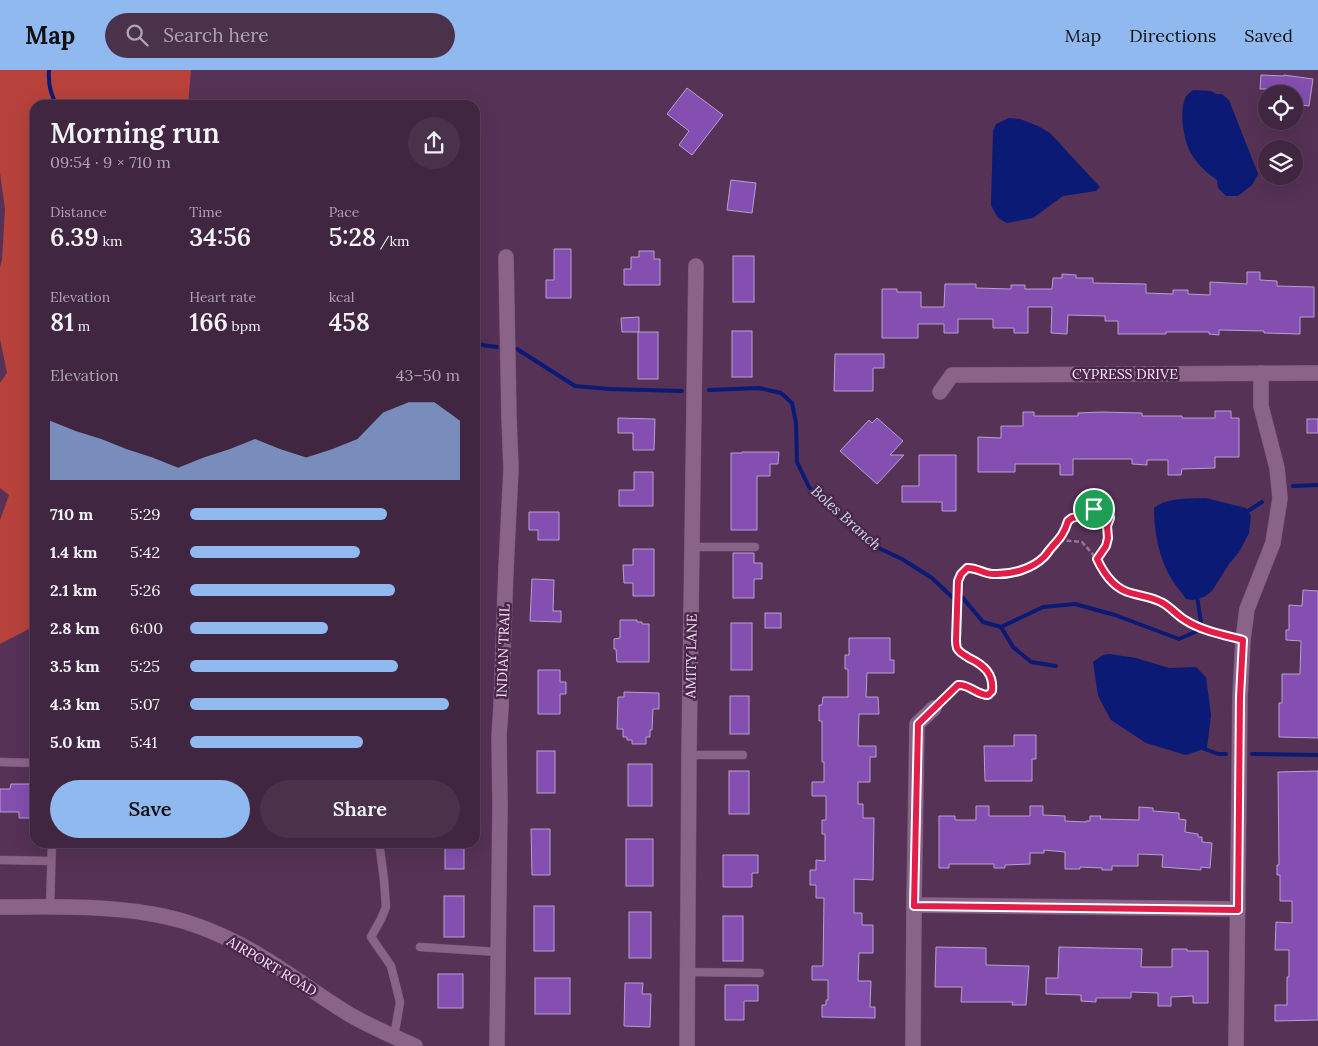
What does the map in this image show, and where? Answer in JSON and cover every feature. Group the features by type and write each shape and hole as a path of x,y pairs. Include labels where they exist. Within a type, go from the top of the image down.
{"street":[{"name":"INDIAN TRAIL","path":"497,1046 499,736 511,469 506,257"},
{"name":"AMITY LANE","path":"687,1046 696,266"},
{"path":"1236,1046 1240,697 1243,640 1247,609 1273,543 1280,498 1277,468 1261,406 1261,373"},
{"name":"CYPRESS DRIVE","path":"940,392 952,375 1318,373"},
{"path":"913,1046 918,724 934,708"},
{"path":"914,906 1238,910"},
{"name":"AIRPORT ROAD","path":"0,907 82,907 130,910 198,926 241,945 348,1013 415,1046"}],"lane":[{"path":"693,547 755,548"},
{"path":"689,755 743,756"},
{"path":"0,762 30,763"},
{"path":"50,908 52,848"},
{"path":"380,848 386,907 371,937 391,966 400,1002 394,1037"},
{"path":"0,860 51,861"},
{"path":"420,947 498,952"},
{"path":"687,972 760,973"}],"path":[{"path":"934,708 958,685 965,684 982,695 988,695 992,691 993,683 990,674 978,662 963,654 957,648 958,581 961,574 967,568 972,567 984,573 994,574 1034,566 1059,540 1065,531 1068,521 1085,515 1099,507 1109,511 1110,518 1107,526 1108,538 1106,546 1097,559"},
{"path":"1059,540 1082,542 1097,559 1104,573 1116,586 1128,593 1160,601 1194,625 1243,640"}],"shaded area":[{"path":"0,70 191,70 188,100 30,100 30,629 0,644 0,520 9,495 0,488 0,383 7,373 0,339 0,267 5,209 0,173"},
{"path":"1193,90 1211,91 1216,94 1222,94 1229,100 1258,174 1252,185 1238,196 1226,196 1218,188 1217,180 1200,166 1189,150 1183,128 1182,112 1187,95"},
{"path":"1009,118 1020,119 1050,133 1100,187 1096,191 1063,196 1033,218 1007,223 998,218 991,205 993,131 996,124"},
{"path":"1206,498 1246,508 1251,516 1249,533 1239,552 1212,591 1204,597 1193,600 1186,599 1167,572 1156,536 1154,508 1172,500"},
{"path":"1109,654 1136,658 1169,668 1196,667 1206,677 1211,715 1207,748 1186,755 1146,743 1111,720 1098,696 1093,662 1103,655"}],"building":[{"path":"1261,75 1284,75 1313,79 1309,106 1303,105 1303,85 1260,85"},
{"path":"687,88 723,115 692,155 679,145 689,131 667,114"},
{"path":"731,180 756,183 752,213 727,210"},
{"path":"554,249 571,249 571,298 546,298 546,280 554,280"},
{"path":"639,251 654,251 654,259 660,259 660,285 624,285 624,269 631,269 631,257 639,257"},
{"path":"733,256 754,256 754,302 733,302"},
{"path":"1247,272 1260,272 1260,280 1277,281 1277,286 1314,287 1314,317 1300,317 1300,334 1219,330 1219,335 1209,334 1209,332 1118,334 1118,321 1105,321 1105,316 1068,315 1067,334 1051,333 1052,307 1028,307 1028,333 1014,333 1014,328 993,328 993,319 958,319 958,333 944,333 944,324 918,324 918,338 882,338 882,289 897,289 897,292 921,292 921,307 944,307 945,284 976,284 976,288 1011,289 1011,285 1025,285 1025,289 1052,289 1053,278 1062,278 1062,274 1076,275 1076,278 1093,278 1093,283 1146,284 1146,293 1173,294 1173,290 1188,290 1188,294 1210,295 1210,282 1247,284"},
{"path":"639,317 639,332 622,332 621,318"},
{"path":"732,331 752,331 752,377 732,377"},
{"path":"638,332 658,332 658,379 638,379"},
{"path":"835,354 884,354 884,368 873,368 873,391 834,391"},
{"path":"1215,411 1231,411 1231,418 1239,418 1239,457 1215,457 1215,468 1182,469 1181,475 1168,475 1168,460 1147,460 1147,465 1132,464 1132,459 1073,459 1073,475 1060,475 1060,464 1015,464 1015,472 978,472 978,437 1001,438 1001,426 1023,426 1023,412 1034,412 1034,416 1078,416 1078,413 1101,412 1142,413 1142,416 1215,418"},
{"path":"618,418 655,419 654,450 633,450 633,433 618,433"},
{"path":"877,418 903,441 890,455 904,455 877,484 840,451 869,420 872,423"},
{"path":"1307,419 1318,419 1318,433 1307,433"},
{"path":"779,452 778,464 770,464 770,476 757,476 757,530 731,530 731,453"},
{"path":"919,455 956,455 956,511 942,511 942,502 902,502 902,486 919,486"},
{"path":"634,472 653,472 653,506 619,506 619,490 634,490"},
{"path":"529,512 559,512 559,540 538,540 538,530 529,530"},
{"path":"633,549 654,549 654,596 633,596 633,583 624,583 623,565 633,565"},
{"path":"733,553 754,553 754,563 762,563 762,579 754,579 754,598 733,598"},
{"path":"532,579 554,580 553,611 561,611 561,622 530,621"},
{"path":"1303,590 1318,591 1318,738 1279,737 1279,703 1282,703 1282,674 1300,674 1301,641 1286,640 1286,630 1289,630 1289,605 1302,606"},
{"path":"765,613 781,613 781,628 765,628"},
{"path":"620,620 637,620 637,622 642,622 642,624 649,624 649,662 617,662 614,639 620,638"},
{"path":"731,623 752,623 752,670 731,670"},
{"path":"849,638 890,638 890,660 894,660 894,673 867,673 866,697 878,697 879,714 859,714 858,746 876,746 876,757 870,757 870,782 858,782 858,804 863,804 863,818 874,818 873,880 854,879 854,913 862,913 862,925 873,925 873,953 859,953 858,981 871,981 870,1007 875,1007 875,1018 822,1017 822,1005 826,1005 826,1000 828,1000 828,980 812,980 812,966 823,966 824,898 816,898 816,885 810,885 810,870 816,870 816,860 825,861 825,834 822,834 822,820 826,820 826,796 812,796 812,782 824,782 822,721 819,721 819,705 822,705 823,697 848,697 848,669 845,669 845,655 849,655"},
{"path":"538,670 560,670 560,682 566,682 566,694 560,694 560,714 538,714"},
{"path":"624,692 659,693 659,709 653,709 652,730 650,730 650,737 646,737 646,744 632,744 632,740 627,740 627,737 623,737 623,729 617,729 618,697 624,697"},
{"path":"730,696 749,696 749,734 730,734"},
{"path":"1014,735 1036,735 1036,759 1032,759 1032,781 985,781 984,746 1014,746"},
{"path":"537,751 555,751 555,793 537,793"},
{"path":"628,764 652,764 652,806 628,806"},
{"path":"729,771 749,771 749,814 729,814"},
{"path":"1318,771 1318,1020 1275,1021 1275,1005 1287,1005 1287,977 1289,977 1289,950 1275,950 1276,922 1292,923 1292,901 1280,901 1280,875 1277,875 1277,865 1279,865 1278,772"},
{"path":"11,784 30,784 30,818 19,818 19,812 0,812 0,789 10,789"},
{"path":"976,806 989,806 989,816 1030,816 1030,806 1043,806 1043,815 1065,816 1065,821 1086,822 1090,821 1090,816 1101,816 1100,819 1139,820 1139,807 1153,808 1153,811 1179,813 1179,819 1186,820 1185,832 1198,834 1198,837 1202,837 1202,842 1212,843 1210,868 1201,867 1201,870 1162,867 1163,855 1138,854 1138,866 1112,866 1112,870 1080,867 1080,869 1065,869 1065,852 1044,850 1044,853 1030,853 1030,864 1005,865 1005,868 994,868 994,864 949,864 949,868 939,868 939,816 955,816 955,820 976,820"},
{"path":"531,829 550,829 550,875 532,875"},
{"path":"626,839 653,839 653,886 626,886"},
{"path":"445,848 464,848 464,869 445,869"},
{"path":"723,855 758,855 758,873 752,873 752,887 723,887"},
{"path":"444,896 464,896 464,937 444,937"},
{"path":"534,906 554,906 554,951 534,951"},
{"path":"629,912 651,912 651,958 629,958"},
{"path":"723,916 743,916 743,961 723,961"},
{"path":"936,947 986,948 986,965 1029,966 1026,1005 1012,1005 1013,1002 961,1002 962,987 935,987"},
{"path":"1059,947 1142,949 1141,967 1172,967 1172,949 1208,951 1208,1003 1193,1003 1193,996 1171,997 1171,1006 1158,1006 1158,993 1131,992 1131,998 1096,998 1096,1002 1081,1001 1081,995 1046,994 1046,978 1058,978"},
{"path":"438,974 463,974 463,1008 438,1008"},
{"path":"535,978 570,978 570,1014 535,1014"},
{"path":"625,983 643,983 642,994 651,994 650,1027 624,1026"},
{"path":"725,985 758,985 758,1001 744,1001 744,1020 725,1020"}],"waterway":[{"name":"Boles Branch","path":"49,70 50,88 54,100"},
{"name":"Boles Branch","path":"480,345 497,347"},
{"name":"Boles Branch","path":"517,349 575,386 682,391"},
{"name":"Boles Branch","path":"709,390 759,388 781,393 792,403 796,423 797,462 809,487 837,515 872,545 902,559 932,578 952,597"},
{"name":"Boles Branch","path":"1293,486 1318,485"},
{"name":"Boles Branch","path":"1245,513 1262,502"},
{"name":"Boles Branch","path":"1197,596 1201,623"},
{"name":"Boles Branch","path":"962,597 983,622 1001,627 1043,607 1075,604 1115,615 1179,639 1195,632"},
{"path":"1001,627 1013,647 1031,662 1056,666"},
{"path":"1202,748 1218,754 1226,754"},
{"path":"1252,754 1318,755"}],"route":[{"path":"1099,507 1109,511 1110,518 1107,526 1108,538 1106,546 1097,559 1104,573 1116,586 1128,593 1160,601 1194,625 1243,640 1240,697 1238,910 914,906 918,724 958,685 965,684 982,695 988,695 992,691 993,683 990,674 978,662 963,654 957,648 958,581 961,574 967,568 972,567 984,573 994,574 1034,566 1059,540 1065,531 1068,521 1085,515 1094,509 1099,507"}]}
